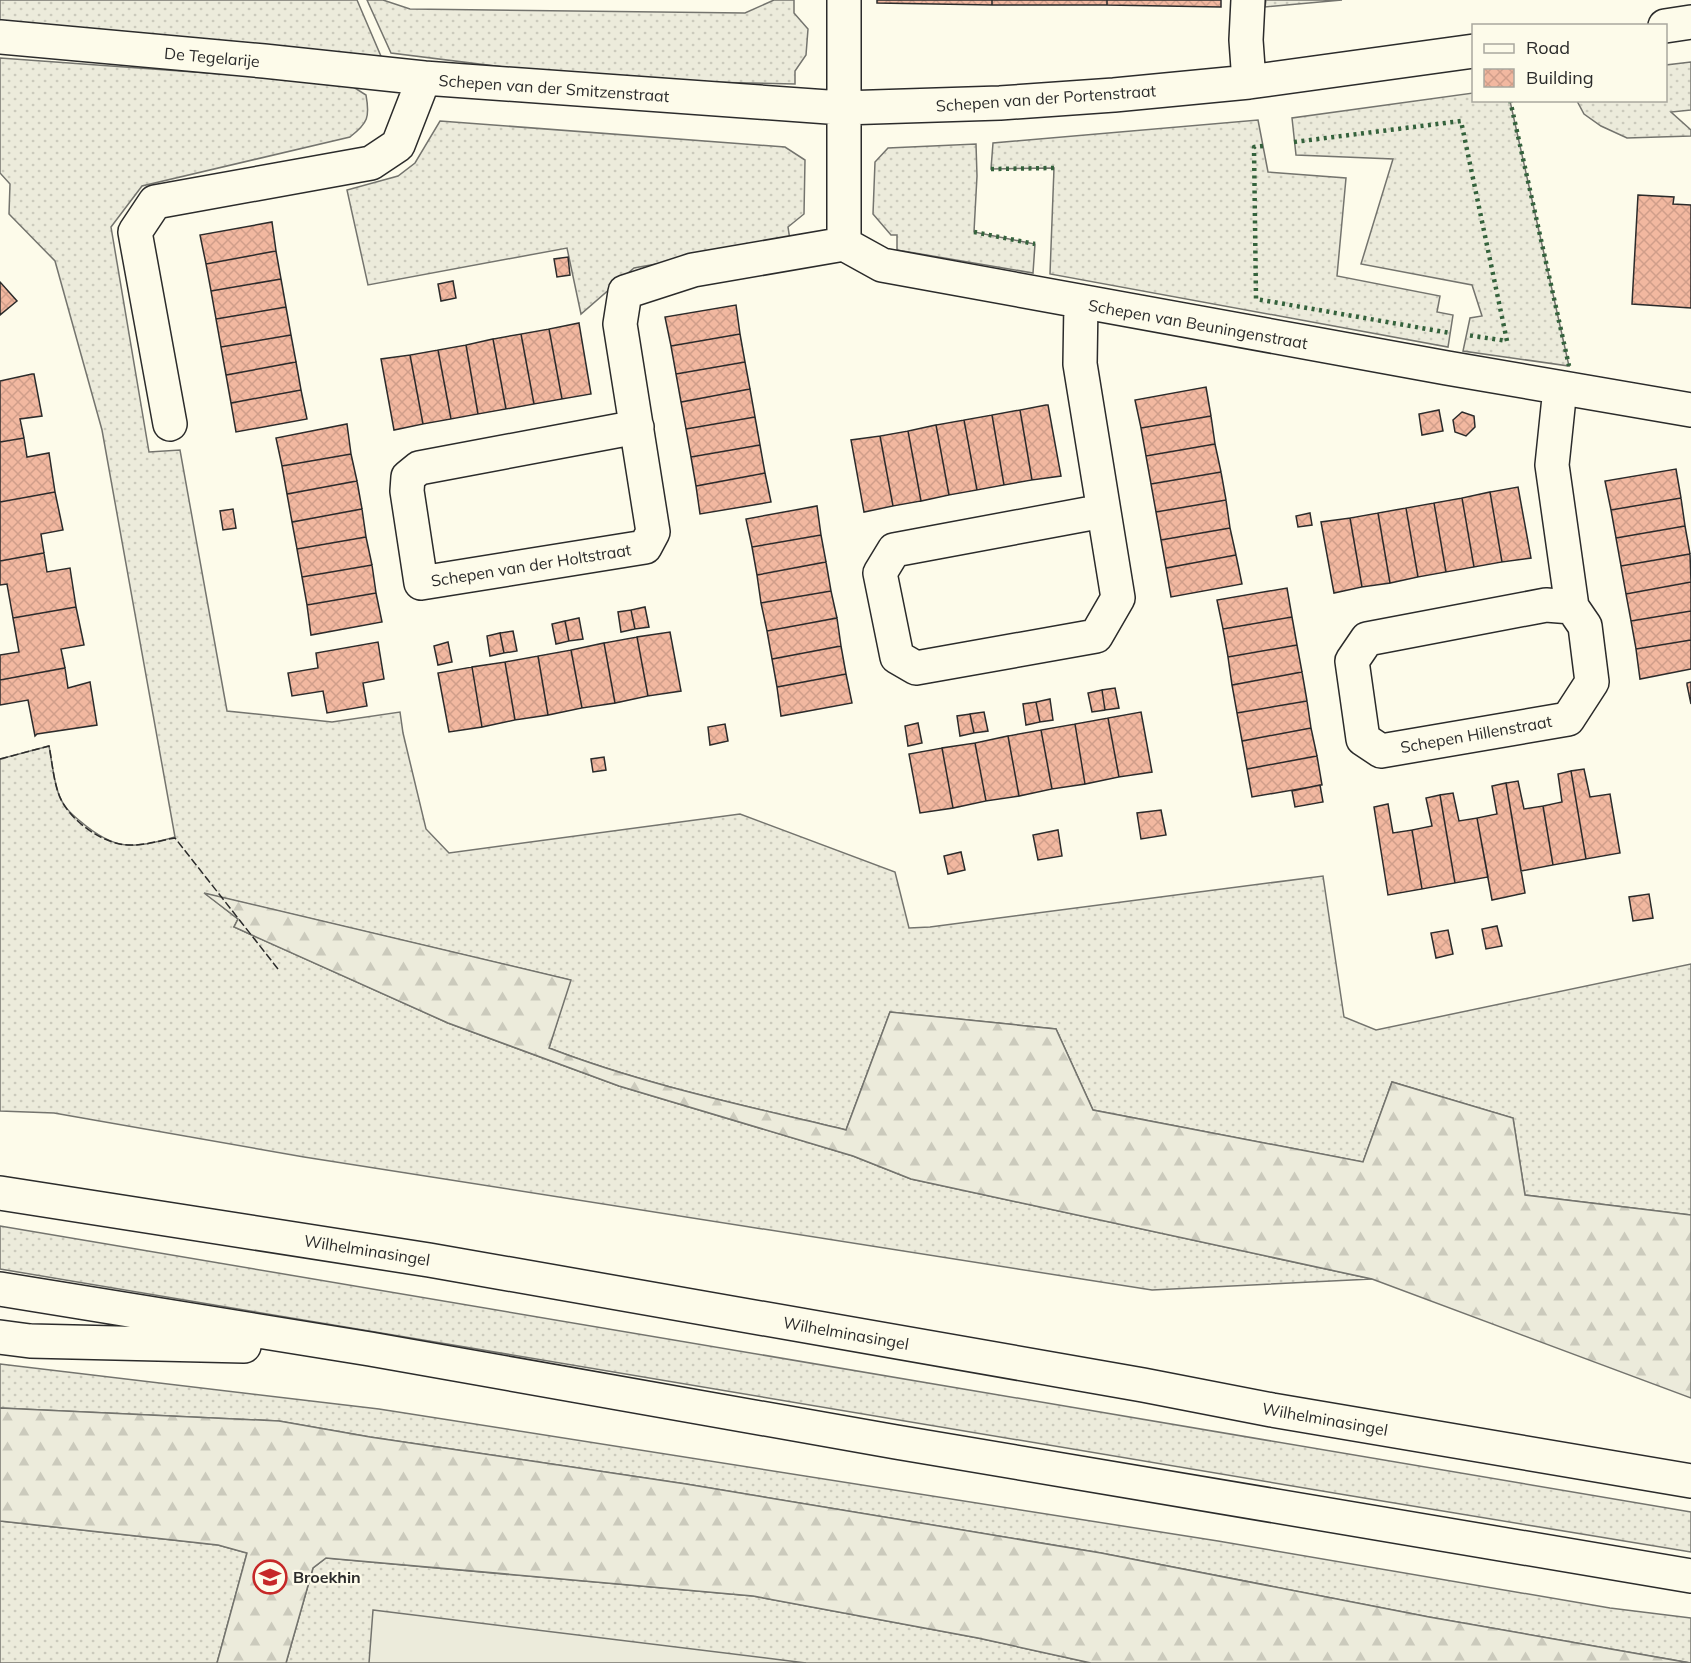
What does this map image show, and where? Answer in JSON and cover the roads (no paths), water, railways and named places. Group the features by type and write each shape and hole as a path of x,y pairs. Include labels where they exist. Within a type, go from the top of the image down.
{"street":[{"path":"844,0 842,108 844,244"},
{"path":"1248,0 1246,40 1249,82"},
{"path":"1667,26 1691,22"},
{"name":"De Tegelarije","path":"0,37 424,78"},
{"name":"Schepen van der Portenstraat","path":"842,108 1114,95 1249,82 1472,51"},
{"name":"Schepen van der Smitzenstraat","path":"170,424 135,232 155,202 371,162 398,145 424,78 842,108"},
{"name":"Schepen van Beuningenstraat","path":"844,244 882,265 1081,303 1691,410"},
{"name":"Schepen van der Holtstraat","path":"637,427 419,468 408,477 407,491 421,584 645,547 653,532 637,427 620,324 625,292 693,270 844,244"},
{"path":"1081,303 1080,364 1118,598 1096,636 916,668 897,657 880,573 894,550 1103,511"},
{"name":"Schepen Hillenstraat","path":"1560,388 1552,465 1572,607 1585,626 1592,682 1568,719 1381,751 1363,739 1352,661 1366,639 1546,605 1572,607"},
{"name":"Wilhelminasingel","path":"0,1193 429,1260 1272,1410 1691,1481"},
{"path":"0,1290 370,1349 896,1442 1691,1576"},
{"path":"0,1337 30,1341 370,1349"}],"place":[{"name":"Broekhin","path":"270,1577"}]}
